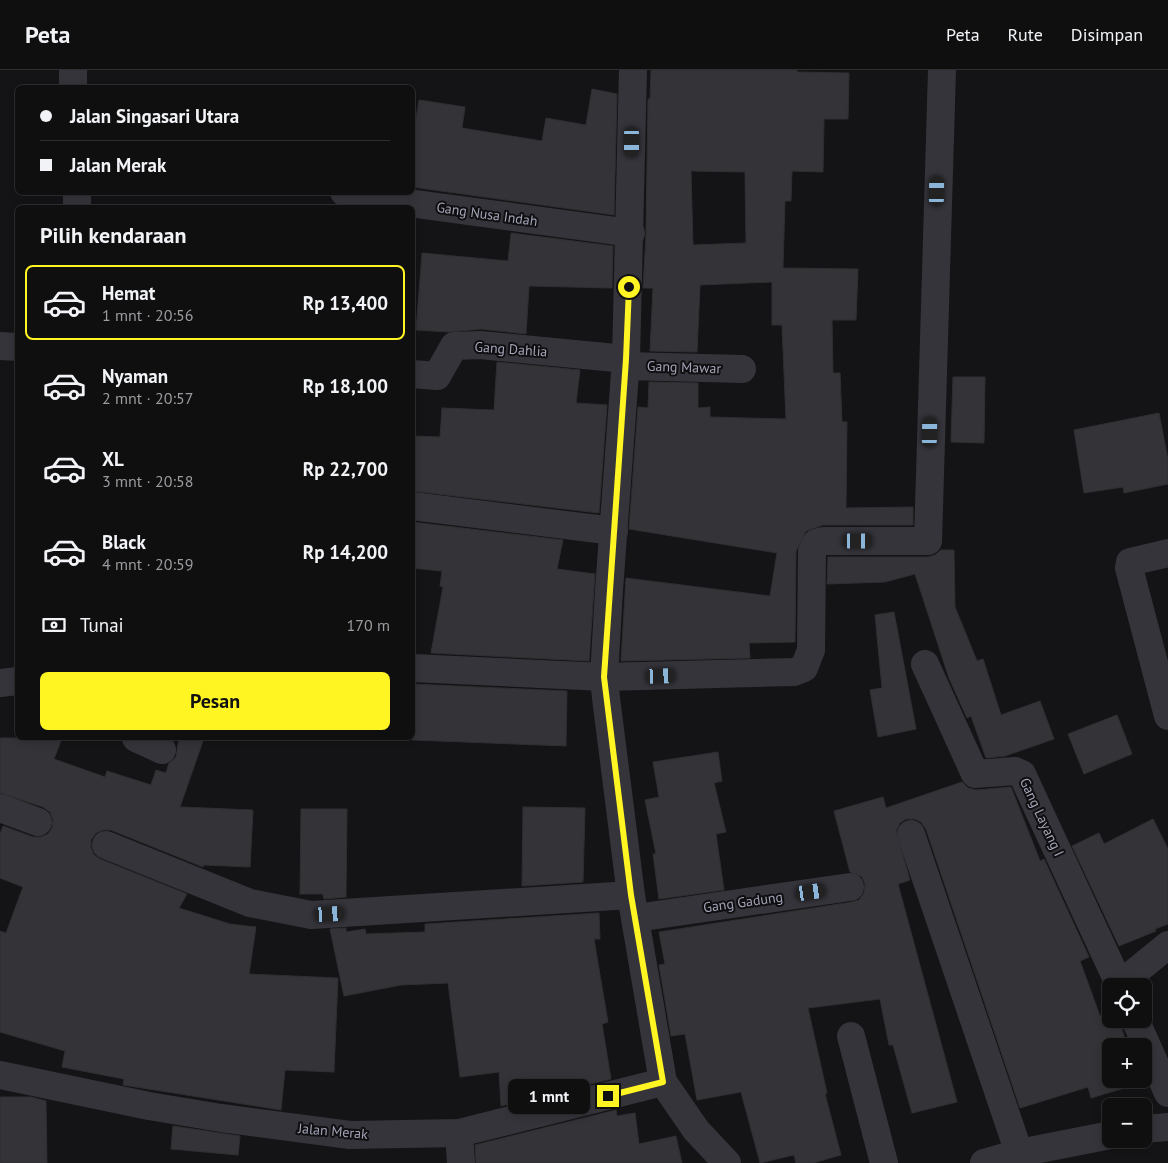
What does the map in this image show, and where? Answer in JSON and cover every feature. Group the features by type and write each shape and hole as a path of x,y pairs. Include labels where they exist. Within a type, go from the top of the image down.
{"street":[{"path":"73,70 73,85"},
{"path":"633,70 631,233 626,362 604,677 633,906 663,1082 696,1130 726,1163"},
{"path":"415,668 604,677 794,672 804,668 811,650 812,551 816,543 823,541 928,541 942,70"},
{"name":"Gang Nusa Indah","path":"357,199 405,205"},
{"name":"Gang Nusa Indah","path":"415,206 631,233"},
{"name":"Gang Dahlia","path":"415,374 437,376 454,346 480,345 626,362"},
{"path":"0,346 15,347"},
{"name":"Gang Mawar","path":"626,362 742,369"},
{"path":"415,506 614,531"},
{"path":"1168,553 1130,562 1129,568 1168,716"},
{"name":"Gang Layang I","path":"925,664 975,774 1019,771 1022,774 1117,978"},
{"path":"0,683 15,681"},
{"path":"140,740 162,750"},
{"path":"0,808 38,822"},
{"path":"911,834 1019,1153"},
{"name":"Gang Gadung","path":"106,845 250,903 311,915 633,906 850,886"},
{"path":"1128,978 1168,945"},
{"path":"1139,1028 1168,1093"},
{"path":"851,1036 884,1163"},
{"name":"Jalan Merak","path":"0,1075 158,1108 350,1135 459,1133 663,1082"},
{"path":"1152,1128 1168,1127"},
{"path":"459,1133 461,1163"},
{"path":"984,1163 1019,1153 1064,1153 1102,1138"}],"building":[{"path":"651,70 797,70 797,72 849,73 848,119 824,119 823,172 792,171 791,201 785,201 783,268 858,269 856,320 832,320 833,373 840,373 842,422 847,422 846,508 913,507 913,525 823,525 806,531 796,551 795,642 749,643 750,658 621,661 626,578 770,596 777,553 629,529 638,407 648,408 649,382 698,383 698,408 710,407 710,417 786,419 782,325 772,325 772,282 700,285 697,352 650,351 653,288 643,288 646,235 648,99 650,99","holes":["691,171 745,172 746,243 693,245"]},
{"path":"592,89 617,94 614,215 415,187 415,124 419,100 465,107 462,128 542,141 546,118 586,125"},
{"path":"511,233 613,246 612,288 529,286 526,334 481,329 449,332 416,330 422,253 508,261"},
{"path":"497,362 580,370 576,403 607,405 599,513 415,491 415,436 440,437 442,408 494,410"},
{"path":"953,377 985,377 984,443 951,442"},
{"path":"1159,413 1168,460 1168,484 1124,493 1123,487 1084,493 1074,430"},
{"path":"415,522 563,540 557,569 595,574 589,661 431,653 443,587 440,586 442,571 415,568"},
{"path":"941,550 954,550 955,607 977,661 983,659 1001,715 1040,701 1054,739 1005,756 986,758 971,716 967,718 949,678 915,574 885,582 827,584 828,557 928,557 935,555"},
{"path":"894,612 916,729 878,737 870,690 882,688 875,615"},
{"path":"415,684 567,691 566,746 412,740 415,740"},
{"path":"1117,715 1132,754 1084,774 1068,734"},
{"path":"0,738 15,738 15,740 61,740 54,759 105,777 107,771 151,785 156,770 166,773 169,763 176,757 179,740 203,740 180,807 253,810 250,867 204,865 203,867 111,830 103,830 96,833 91,840 91,848 94,855 100,859 187,894 179,908 230,924 256,927 249,974 338,978 334,1072 285,1070 281,1110 123,1085 124,1079 62,1067 65,1051 0,1032 0,931 6,933 23,887 0,878 0,834 3,826 33,837 41,837 48,834 52,828 53,820 50,812 43,807 0,793"},
{"path":"718,752 722,781 714,783 726,832 716,834 724,890 659,899 653,854 656,854 645,800 659,797 653,762"},
{"path":"962,782 968,788 976,790 1011,787 1040,861 1044,859 1089,957 1080,961 1100,1016 1102,1015 1102,1028 1122,1028 1125,1038 1102,1038 1102,1088 1125,1088 1091,1098 1088,1087 1020,1108 926,829 921,822 915,819 906,819 900,823 896,831 910,880 898,884 957,1102 912,1113 893,1045 889,1045 880,999 808,1008 827,1093 825,1094 841,1155 813,1163 796,1163 794,1155 760,1163 741,1092 697,1100 685,1034 671,1036 659,965 665,964 659,932 859,900 864,893 865,884 862,877 850,872 834,811 883,797 886,808"},
{"path":"523,807 585,808 583,882 522,886"},
{"path":"301,809 347,809 346,897 324,899 323,894 300,894"},
{"path":"1153,819 1168,849 1168,924 1119,946 1072,846 1099,833 1104,844"},
{"path":"599,913 600,939 594,939 608,1022 602,1024 611,1079 501,1106 499,1072 460,1077 448,983 401,985 344,996 330,929 346,928 346,932 365,929 366,934 425,932 425,924"},
{"path":"0,1097 31,1097 46,1101 47,1163 0,1163"},
{"path":"616,1110 617,1116 635,1113 639,1144 676,1136 682,1163 476,1163 475,1145"},
{"path":"173,1126 240,1136 238,1155 171,1149"}],"route":[{"path":"608,1096 663,1082 631,895 604,677 626,359 629,287"}]}
